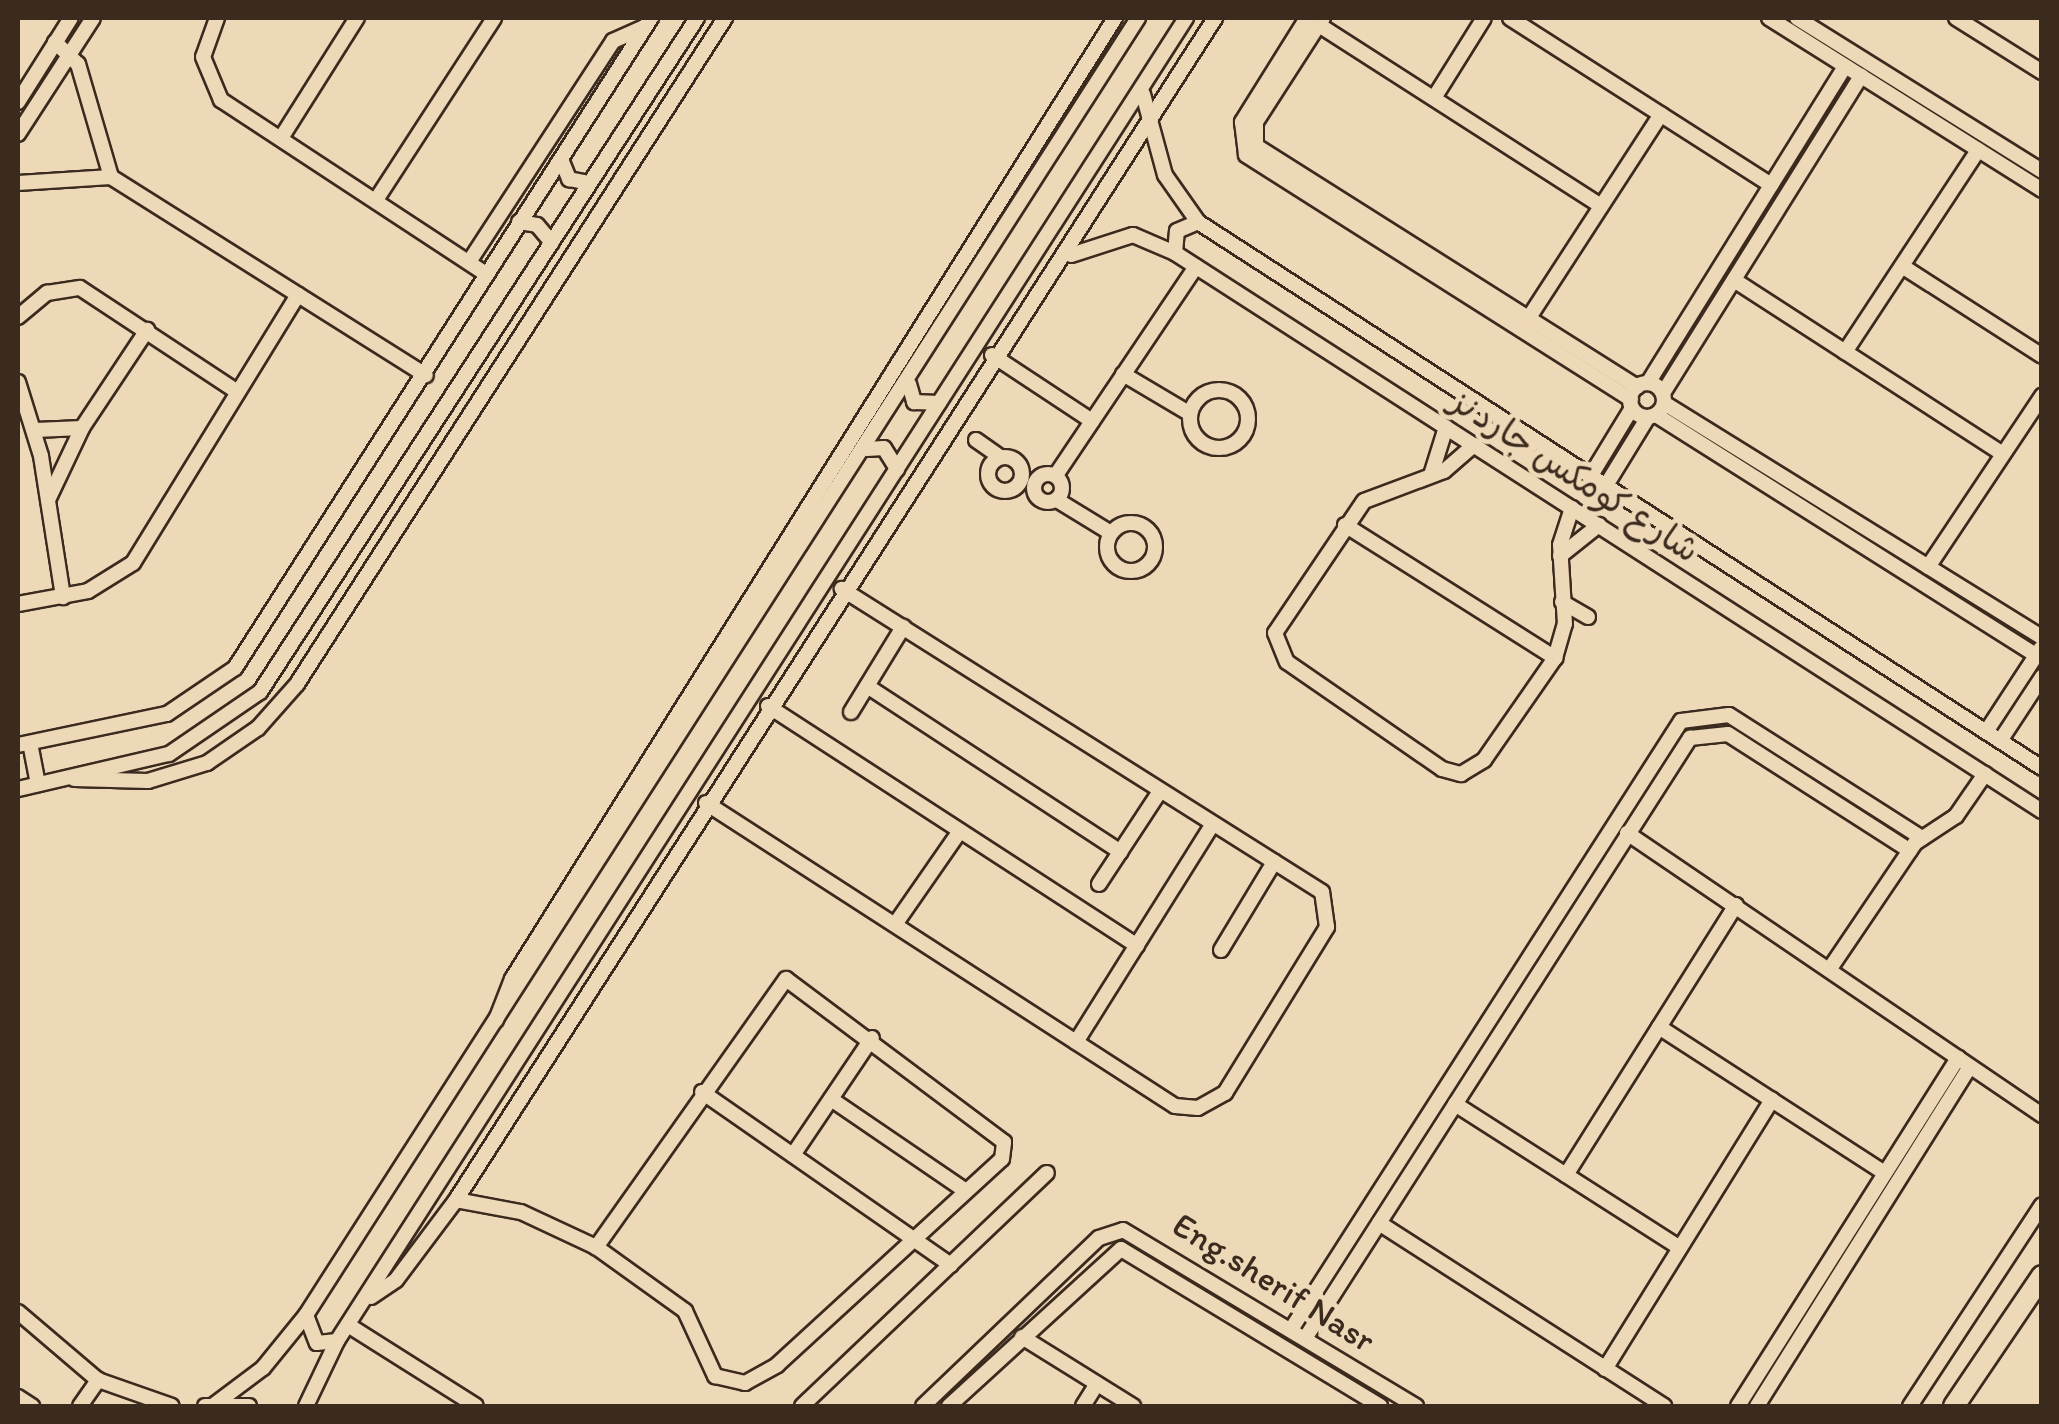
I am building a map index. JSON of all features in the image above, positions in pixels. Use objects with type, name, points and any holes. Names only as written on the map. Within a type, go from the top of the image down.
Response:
[{"type":"main road","points":[[1954,1406],[2042,1276]]},
{"type":"street","points":[[18,102],[71,18]]},
{"type":"street","points":[[18,134],[93,18]]},
{"type":"street","points":[[217,18],[203,57],[212,88],[280,138],[488,274]]},
{"type":"street","points":[[280,138],[357,18]]},
{"type":"street","points":[[376,200],[494,18]]},
{"type":"street","points":[[18,789],[169,754],[238,713],[421,452],[698,18]]},
{"type":"street","points":[[68,778],[148,781],[206,763],[258,728],[297,684],[725,18]]},
{"type":"street","points":[[495,1030],[512,979],[1114,18]]},
{"type":"street","points":[[210,1405],[264,1368],[306,1316],[495,1030],[1138,18]]},
{"type":"street","points":[[306,1406],[348,1325],[939,403],[1143,94],[1186,18]]},
{"type":"street","points":[[366,1300],[396,1280],[456,1200],[992,354],[1027,300],[1066,258],[1215,18]]},
{"type":"street","points":[[1434,98],[1484,18]]},
{"type":"street","points":[[1510,18],[1771,184]]},
{"type":"street","points":[[1769,18],[2042,190]]},
{"type":"street","points":[[1797,18],[2042,172]]},
{"type":"street","points":[[1956,18],[2040,68]]},
{"type":"street","points":[[1316,20],[1602,206]]},
{"type":"street","points":[[1316,20],[1256,122],[1256,146],[1528,319],[1637,394],[2042,637]]},
{"type":"street","points":[[1316,20],[1242,122],[1246,155],[1658,407],[2039,651],[1993,737]]},
{"type":"street","points":[[469,262],[613,42],[648,22]]},
{"type":"street","points":[[38,784],[24,744],[143,722],[216,687],[426,375],[648,22]]},
{"type":"street","points":[[55,42],[71,53],[111,176]]},
{"type":"street","points":[[1085,65],[1102,77]]},
{"type":"street","points":[[1590,478],[1637,394],[1845,66]]},
{"type":"street","points":[[1605,487],[1862,76]]},
{"type":"street","points":[[656,81],[676,94]]},
{"type":"street","name":"شارع كومكس جاردنز","points":[[1143,94],[1165,174],[1198,222],[2042,768]]},
{"type":"street","points":[[1528,319],[1661,114]]},
{"type":"street","points":[[1845,352],[1978,150]]},
{"type":"street","points":[[561,158],[569,179],[590,184]]},
{"type":"street","points":[[18,182],[111,176],[426,375]]},
{"type":"street","points":[[519,222],[542,228],[552,243]]},
{"type":"street","points":[[1174,253],[1177,232],[1198,222]]},
{"type":"street","name":"شارع كومكس جاردنز","points":[[1066,258],[1134,235],[1174,253],[2042,810]]},
{"type":"street","points":[[1902,266],[2042,356]]},
{"type":"street","points":[[1058,500],[1056,475],[1196,268]]},
{"type":"street","points":[[1734,280],[2003,454]]},
{"type":"street","points":[[18,317],[47,293],[80,288],[238,392]]},
{"type":"street","points":[[1012,292],[1027,300]]},
{"type":"street","points":[[18,604],[63,597],[112,582],[133,563],[298,295]]},
{"type":"street","points":[[48,500],[82,428],[147,330]]},
{"type":"street","points":[[992,354],[1092,421]]},
{"type":"street","points":[[1124,374],[1187,412],[1192,428],[1228,450],[1252,423],[1208,388],[1187,412]]},
{"type":"street","points":[[18,382],[35,430],[63,597]]},
{"type":"street","points":[[909,384],[914,402],[939,403]]},
{"type":"street","points":[[1928,567],[2042,396]]},
{"type":"street","points":[[1430,475],[1446,427]]},
{"type":"street","points":[[35,430],[82,428]]},
{"type":"street","points":[[976,440],[1000,457],[1020,460],[1017,478],[1003,494],[990,488],[1000,457]]},
{"type":"street","points":[[1474,445],[1430,475],[1372,496],[1345,525],[1277,624],[1276,644],[1287,662],[1442,769],[1460,774],[1484,760],[1555,658],[1562,602],[1560,556],[1572,508]]},
{"type":"street","points":[[867,449],[884,448],[897,469]]},
{"type":"street","points":[[421,452],[439,464]]},
{"type":"street","points":[[1034,488],[1044,474],[1056,475]]},
{"type":"street","points":[[1017,478],[1034,488],[1040,500],[1058,500],[1106,530]]},
{"type":"street","points":[[1345,525],[1555,658]]},
{"type":"street","points":[[1560,556],[1599,525]]},
{"type":"street","points":[[706,803],[1175,1106],[1220,1098],[1330,915],[1322,892],[842,589]]},
{"type":"street","points":[[1562,602],[1588,618]]},
{"type":"street","points":[[851,712],[903,627]]},
{"type":"street","points":[[1993,737],[2042,677]]},
{"type":"street","points":[[867,686],[1120,852]]},
{"type":"street","points":[[768,706],[1136,946]]},
{"type":"street","points":[[1292,1328],[1681,720],[1729,715],[1922,838]]},
{"type":"street","points":[[1306,1337],[1682,745],[1718,731],[1910,850]]},
{"type":"street","points":[[1831,968],[1910,850],[1956,816],[1986,774]]},
{"type":"street","points":[[1100,884],[1160,790]]},
{"type":"street","points":[[1076,1042],[1213,824]]},
{"type":"street","points":[[896,923],[960,831]]},
{"type":"street","points":[[1626,833],[1831,968],[2042,1115]]},
{"type":"street","points":[[1221,950],[1274,862]]},
{"type":"street","points":[[1566,1175],[1736,905]]},
{"type":"street","points":[[456,1200],[521,1212],[596,1247],[685,1311],[710,1371],[737,1384],[777,1365],[1002,1159],[1002,1137],[872,1038],[786,979],[702,1092],[596,1247]]},
{"type":"street","points":[[1659,1026],[1884,1172]]},
{"type":"street","points":[[793,1155],[872,1038]]},
{"type":"street","points":[[1757,1406],[1900,1163],[1964,1063]]},
{"type":"street","points":[[702,1092],[950,1265]]},
{"type":"street","points":[[831,1099],[966,1191]]},
{"type":"street","points":[[1605,1368],[1772,1100]]},
{"type":"street","points":[[1455,1104],[1680,1248]]},
{"type":"street","points":[[1738,1406],[1884,1172],[1900,1163]]},
{"type":"street","points":[[802,1406],[1046,1174]]},
{"type":"street","points":[[1910,1406],[2042,1204]]},
{"type":"street","points":[[1378,1223],[1664,1406]]},
{"type":"street","name":"Eng.sherif Nasr","points":[[927,1405],[1117,1230],[1142,1234],[1416,1406]]},
{"type":"street","points":[[949,1406],[1112,1252],[1126,1250],[1380,1406]]},
{"type":"street","points":[[18,1312],[98,1380],[172,1406]]},
{"type":"street","points":[[306,1316],[308,1336],[338,1341]]},
{"type":"street","points":[[348,1325],[476,1406]]},
{"type":"street","points":[[1022,1337],[1133,1406]]},
{"type":"street","points":[[80,1406],[98,1380]]},
{"type":"street","points":[[1083,1406],[1097,1384]]},
{"type":"street","points":[[18,1398],[32,1406]]},
{"type":"street","points":[[210,1405],[250,1406]]}]
